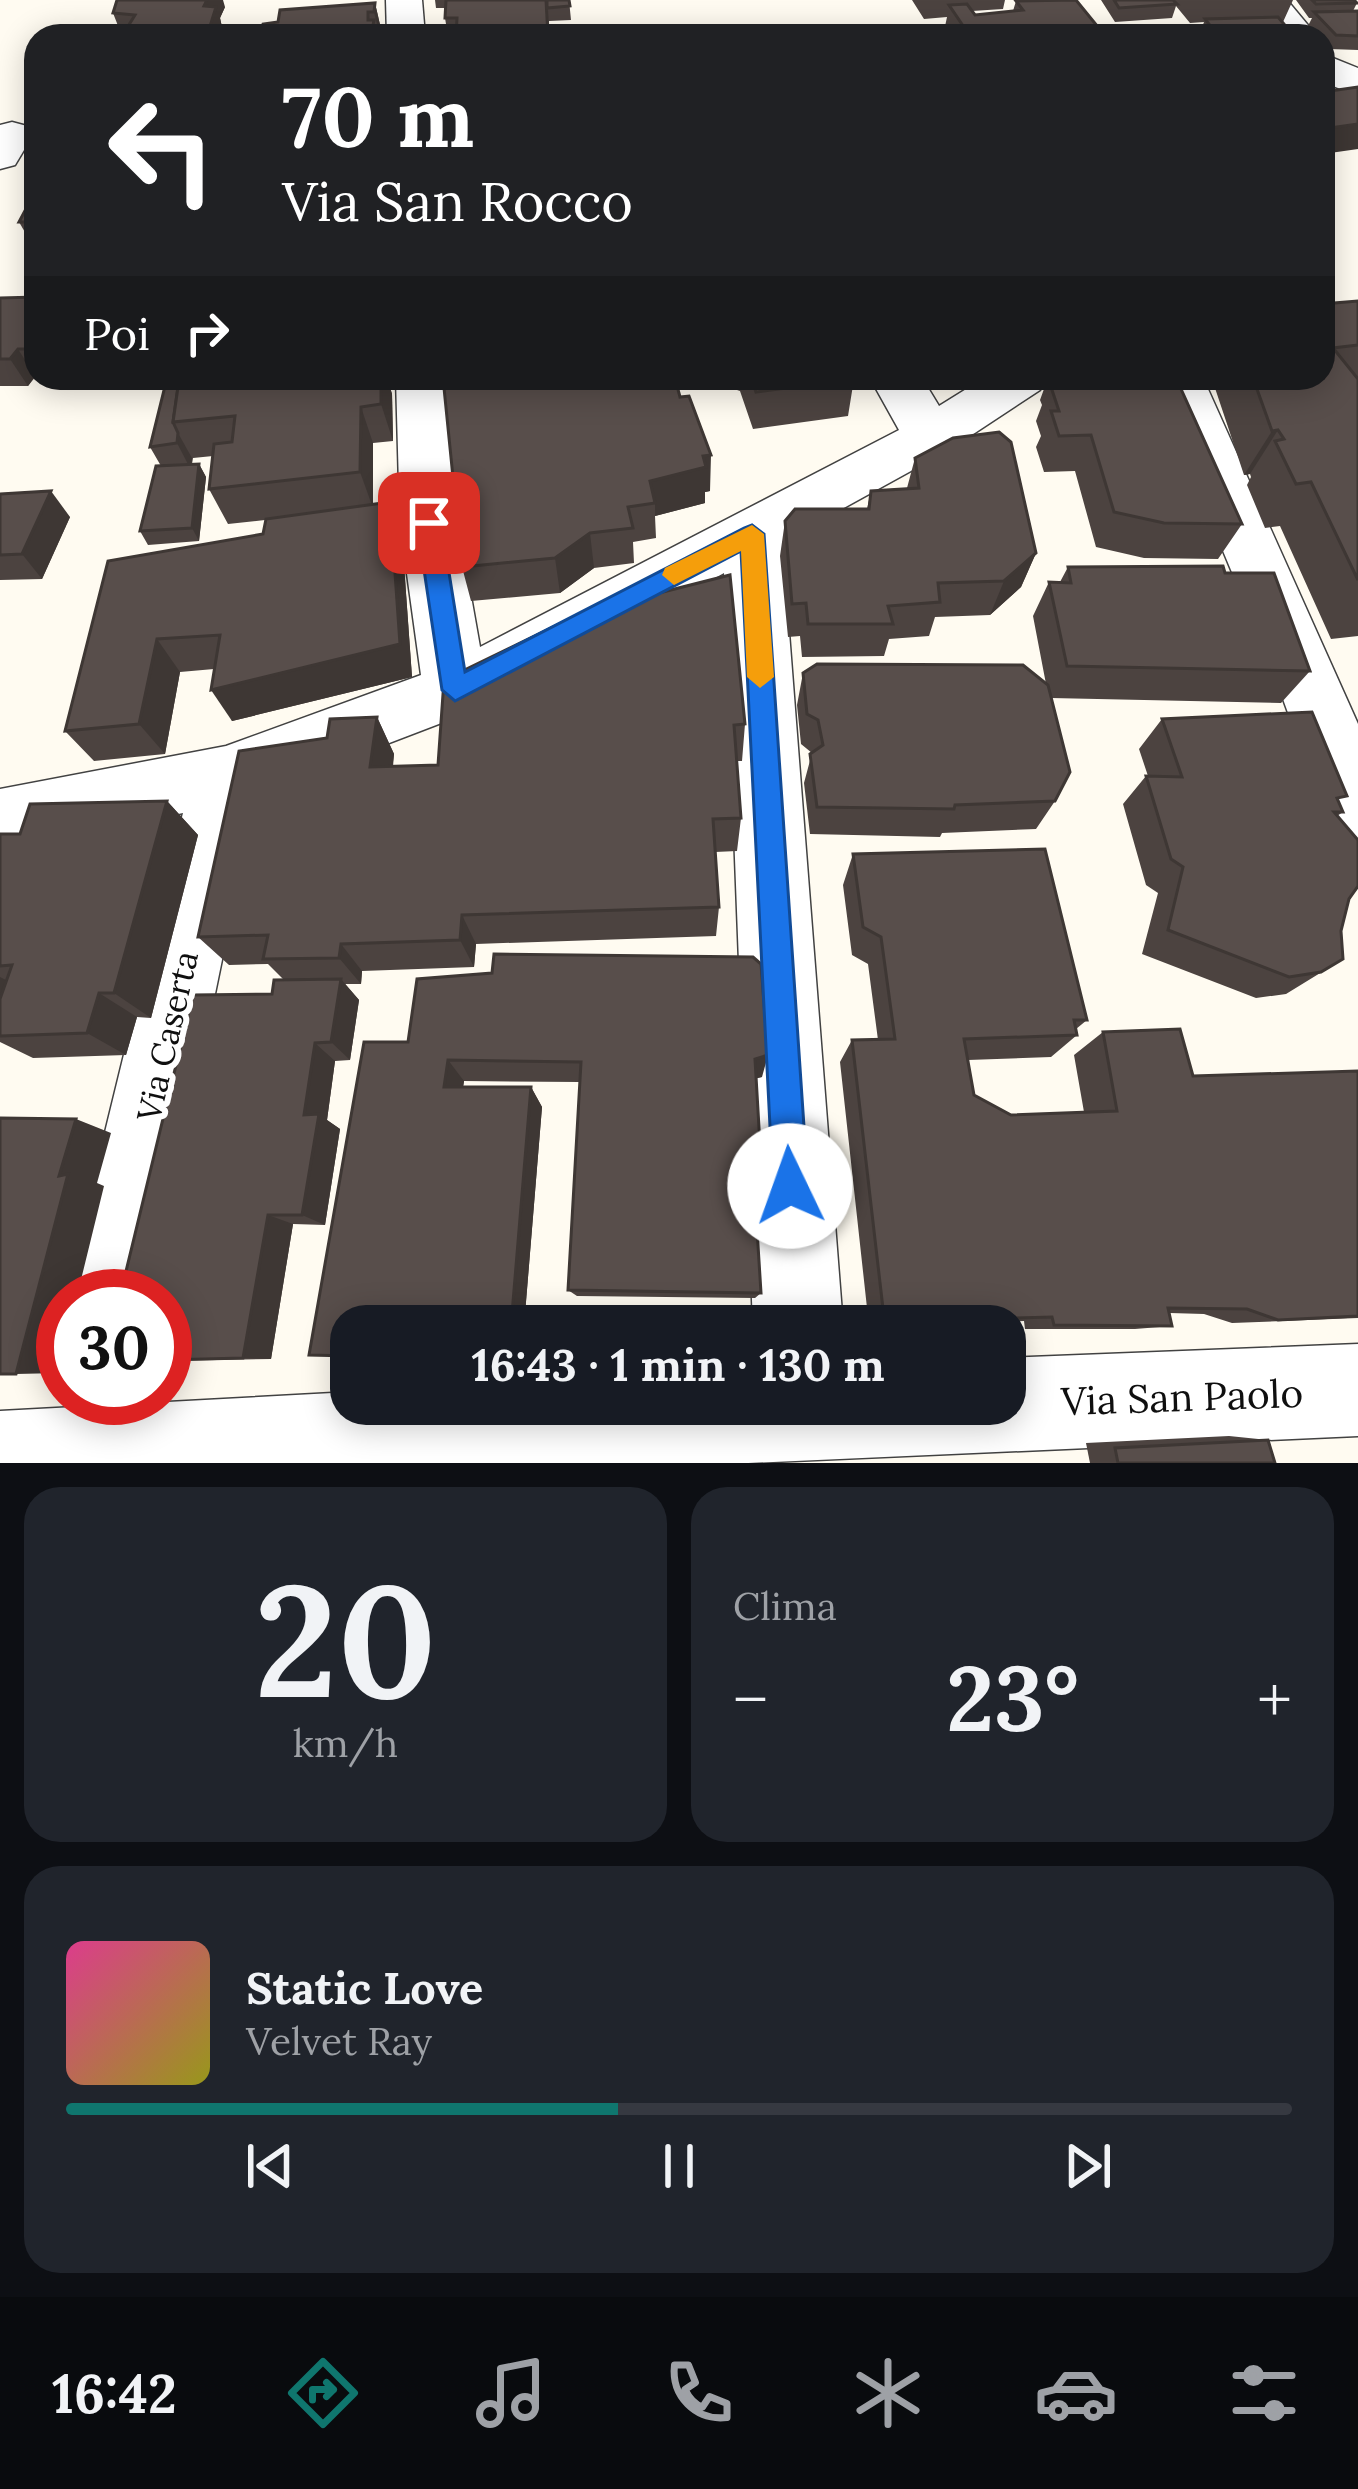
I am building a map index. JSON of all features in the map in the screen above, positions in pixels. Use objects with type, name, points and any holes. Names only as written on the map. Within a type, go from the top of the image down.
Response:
[{"type":"street","points":[[1268,0],[1288,24]]},
{"type":"street","points":[[423,390],[429,523],[455,690]]},
{"type":"street","points":[[903,390],[930,437]]},
{"type":"street","points":[[0,820],[226,776],[455,690],[930,437],[1003,390]]},
{"type":"street","points":[[1184,390],[1331,665],[1358,809]]},
{"type":"street","points":[[752,534],[798,1305]]},
{"type":"street","name":"Via Caserta","points":[[115,1269],[226,776]]},
{"type":"street","name":"Via San Paolo","points":[[1026,1385],[1358,1390]]},
{"type":"street","name":"Via San Paolo","points":[[57,1444],[330,1421]]},
{"type":"building","points":[[117,0],[207,0],[204,6],[216,7],[211,24],[129,24],[135,15],[113,13]]},
{"type":"building","points":[[446,0],[546,0],[547,24],[457,24],[457,18],[445,18]]},
{"type":"building","points":[[547,0],[569,0],[570,6],[547,8]]},
{"type":"building","points":[[1076,0],[1096,24],[962,24],[949,5],[967,4],[975,15],[1023,10],[1016,1]]},
{"type":"building","points":[[1114,0],[1173,0],[1177,4],[1119,8]]},
{"type":"building","points":[[1312,0],[1354,0],[1357,3],[1316,4]]},
{"type":"building","points":[[375,3],[374,12],[368,12],[373,24],[263,24],[278,22],[280,10]]},
{"type":"building","points":[[1358,11],[1358,36],[1336,35],[1335,24],[1325,24],[1314,12]]},
{"type":"building","points":[[1278,17],[1284,24],[1209,24],[1205,19]]},
{"type":"building","points":[[1358,87],[1358,124],[1335,127],[1335,90]]},
{"type":"building","points":[[24,297],[24,349],[10,359],[0,359],[0,298]]},
{"type":"building","points":[[1358,301],[1358,345],[1335,348],[1335,303]]},
{"type":"building","points":[[1335,350],[1358,379],[1358,580],[1311,482],[1296,484],[1275,441],[1284,439],[1278,430],[1272,431],[1257,390],[1335,390]]},
{"type":"building","points":[[164,390],[178,390],[173,422],[177,443],[150,447]]},
{"type":"building","points":[[178,390],[381,390],[381,404],[361,407],[360,472],[209,489],[214,444],[232,442],[235,416],[173,422]]},
{"type":"building","points":[[444,390],[678,390],[680,397],[689,396],[711,455],[703,456],[706,467],[650,481],[655,503],[628,507],[633,528],[590,533],[555,558],[462,567]]},
{"type":"building","points":[[1052,390],[1181,390],[1242,524],[1164,523],[1114,512],[1091,435],[1059,436],[1051,411],[1059,411]]},
{"type":"building","points":[[999,432],[1011,442],[1036,553],[1004,581],[938,583],[940,602],[888,606],[893,624],[808,624],[806,603],[792,604],[785,521],[795,509],[869,509],[871,491],[919,488],[915,458],[953,438]]},
{"type":"building","points":[[199,464],[192,528],[140,531],[156,466]]},
{"type":"building","points":[[51,491],[22,554],[0,555],[0,494]]},
{"type":"building","points":[[390,502],[400,644],[211,690],[220,635],[157,639],[139,724],[65,731],[108,561],[263,534],[266,519]]},
{"type":"building","points":[[1223,566],[1225,573],[1274,573],[1310,671],[1067,666],[1049,582],[1071,583],[1068,567]]},
{"type":"building","points":[[730,575],[745,724],[734,725],[741,818],[713,819],[719,907],[462,915],[460,940],[341,944],[339,958],[263,959],[268,935],[198,937],[239,751],[327,738],[330,719],[377,717],[370,767],[438,765],[444,680],[584,612]]},
{"type":"building","points":[[817,664],[1023,665],[1048,685],[1070,772],[1055,801],[955,805],[954,809],[817,807],[810,754],[823,745],[818,720],[807,714],[803,673]]},
{"type":"building","points":[[1312,712],[1347,796],[1337,798],[1343,812],[1334,812],[1358,840],[1358,886],[1349,899],[1341,931],[1343,959],[1321,972],[1289,977],[1168,930],[1183,867],[1171,859],[1146,776],[1182,777],[1162,719]]},
{"type":"building","points":[[167,801],[114,993],[99,993],[87,1033],[0,1036],[0,999],[12,965],[0,966],[0,834],[20,834],[30,804]]},
{"type":"building","points":[[1045,849],[1087,1020],[1074,1020],[1077,1035],[964,1039],[974,1095],[1011,1115],[1117,1111],[1103,1032],[1180,1029],[1193,1076],[1358,1071],[1358,1316],[1278,1320],[1247,1309],[1168,1308],[1172,1326],[1054,1325],[1052,1317],[1026,1318],[1026,1305],[883,1305],[852,1040],[895,1039],[881,937],[863,927],[853,854]]},
{"type":"building","points":[[494,954],[753,957],[761,964],[768,1055],[755,1059],[762,1179],[754,1181],[761,1293],[568,1290],[581,1062],[448,1060],[444,1087],[531,1087],[513,1305],[330,1305],[330,1356],[309,1355],[364,1042],[408,1042],[417,979],[492,973]]},
{"type":"building","points":[[341,979],[331,1042],[315,1043],[304,1115],[319,1114],[302,1215],[268,1215],[243,1358],[192,1359],[192,1269],[127,1269],[193,995],[272,994],[274,980]]},
{"type":"building","points":[[0,1118],[76,1119],[59,1176],[68,1174],[43,1269],[36,1269],[36,1297],[16,1374],[0,1374]]},
{"type":"building","points":[[1268,1440],[1275,1463],[1118,1463],[1115,1448]]},
{"type":"slow traffic","points":[[674,575],[752,534],[760,677]]},
{"type":"route","points":[[429,523],[455,690],[752,534],[790,1186]]}]
